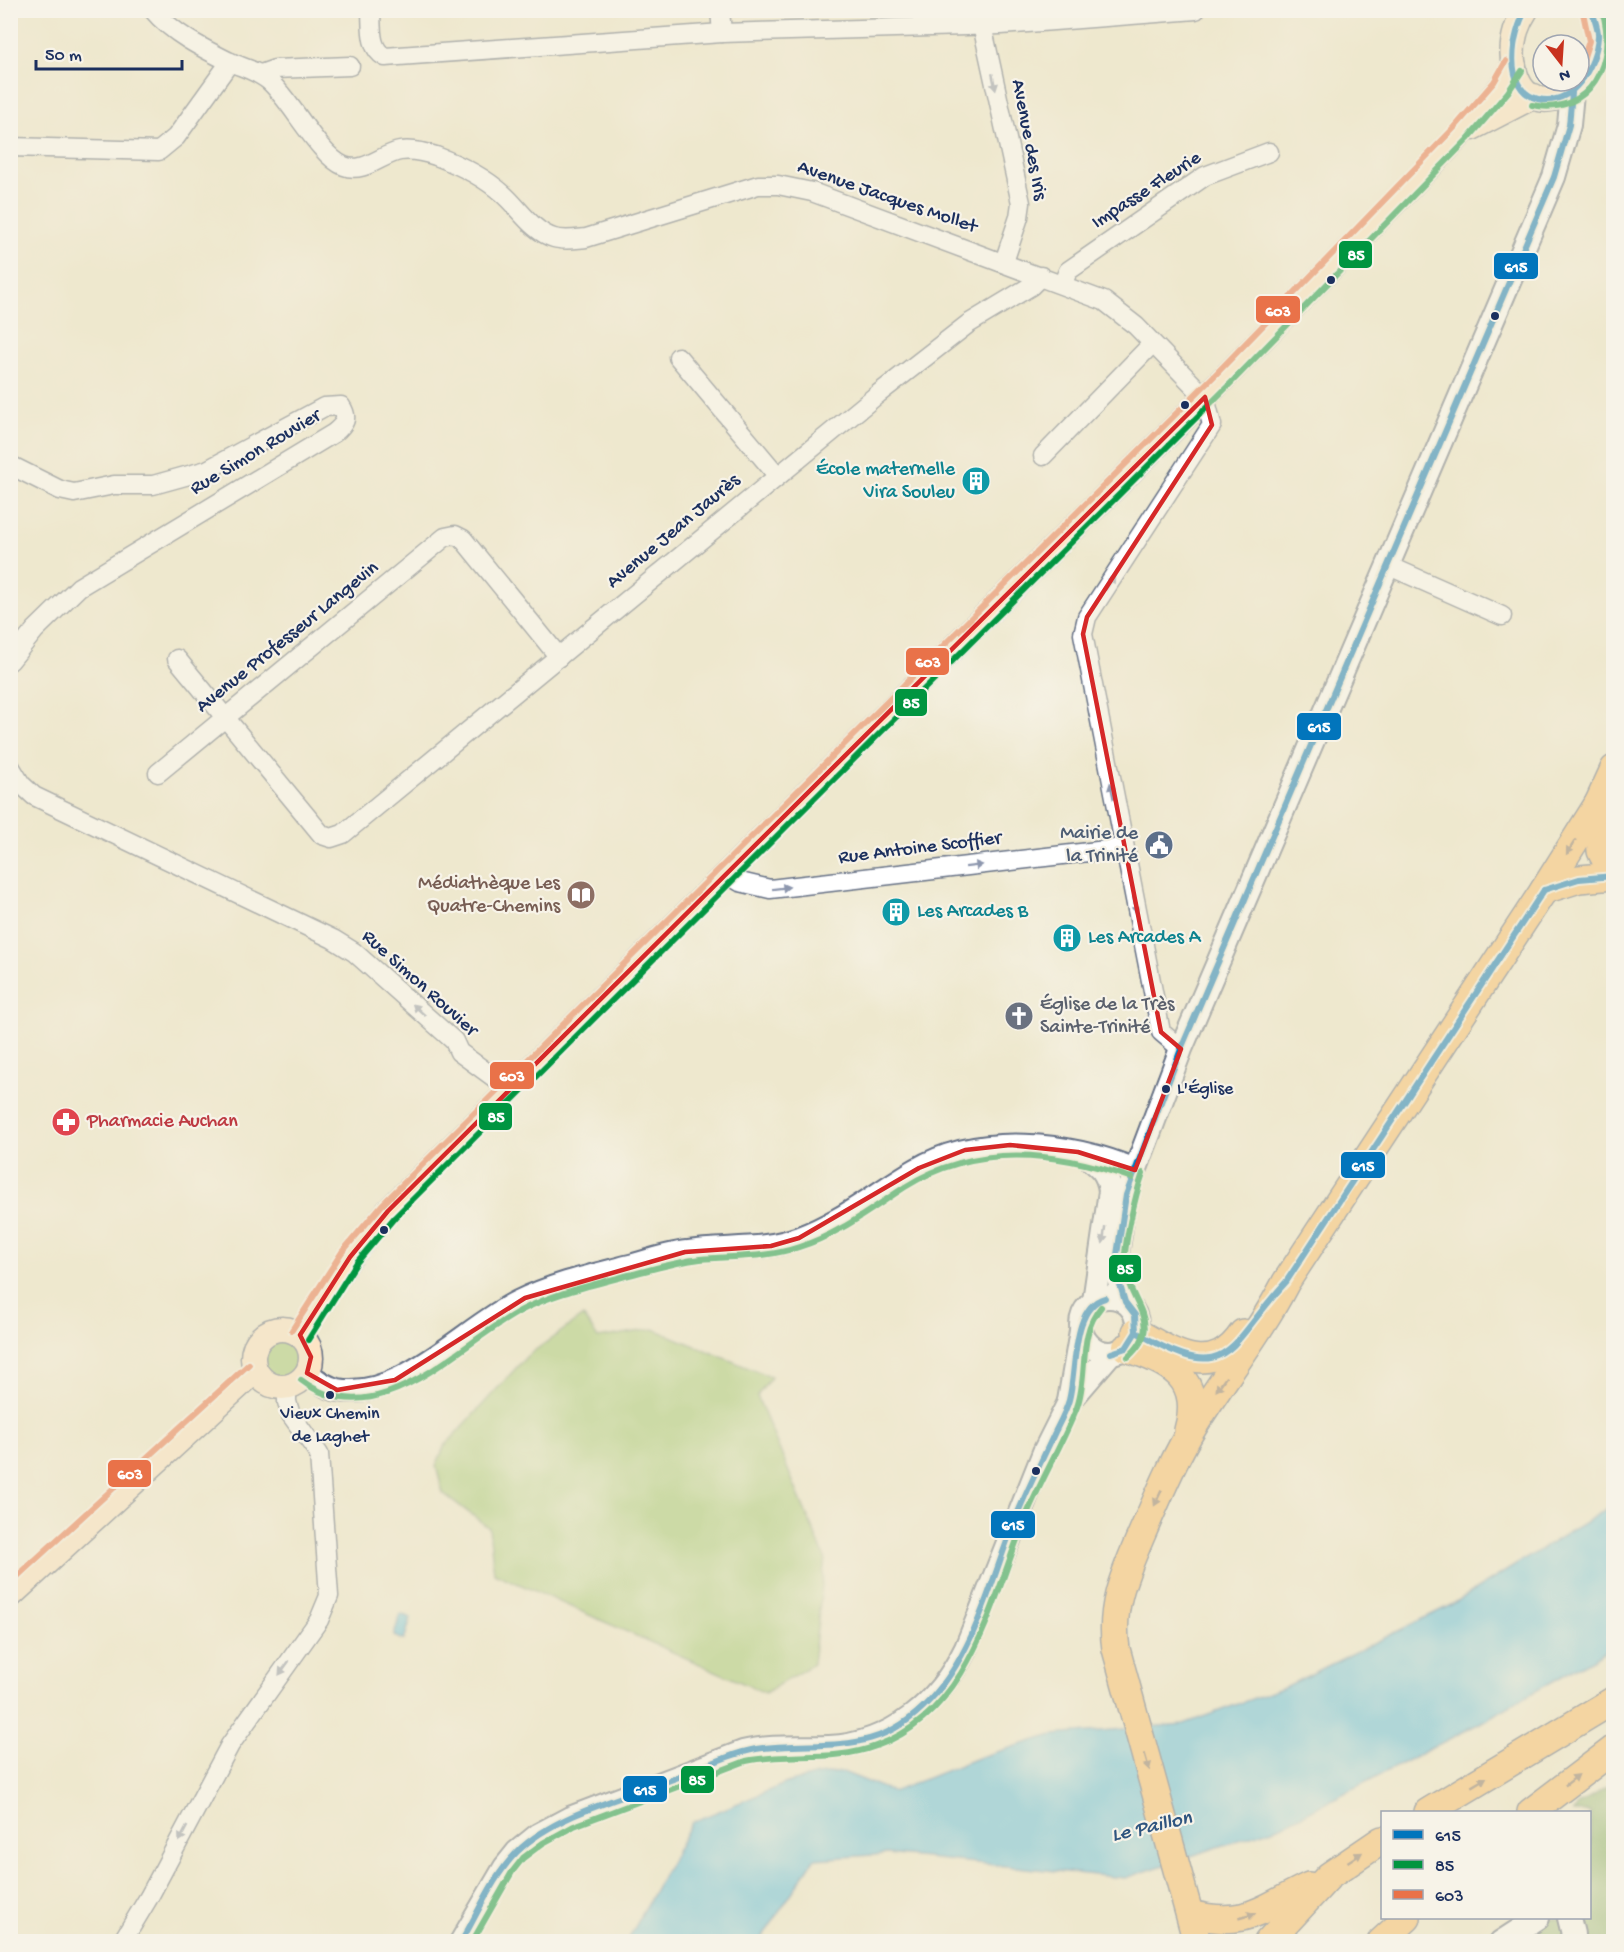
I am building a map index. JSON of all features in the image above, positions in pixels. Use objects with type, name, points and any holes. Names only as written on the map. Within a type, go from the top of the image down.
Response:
[{"type":"main road","points":[[1526,10],[1515,34],[1512,57],[1520,84],[1534,96],[1548,99],[1572,93]]},
{"type":"main road","points":[[1591,70],[1605,48],[1600,17]]},
{"type":"main road","points":[[300,1335],[366,1235],[414,1184],[1205,397],[1462,133],[1501,87],[1514,66]]},
{"type":"main road","points":[[1462,133],[1534,96]]},
{"type":"main road","points":[[1197,1941],[1114,1638],[1115,1604],[1125,1571],[1183,1445],[1214,1395],[1265,1322],[1287,1282],[1599,804],[1614,769]]},
{"type":"main road","points":[[1544,890],[1579,879],[1614,876],[1601,851],[1599,804]]},
{"type":"main road","points":[[1132,1344],[1186,1367],[1228,1352],[1258,1313],[1287,1282]]},
{"type":"main road","points":[[282,1328],[300,1335],[306,1341],[311,1357],[297,1380],[269,1384],[255,1371],[253,1351],[263,1335],[282,1328]]},
{"type":"main road","points":[[1183,1445],[1193,1400],[1186,1367]]},
{"type":"main road","points":[[10,1596],[255,1371]]},
{"type":"main road","points":[[1430,1811],[1614,1700]]},
{"type":"main road","points":[[1532,1811],[1614,1749]]},
{"type":"main road","points":[[1190,1914],[1228,1920],[1254,1915],[1329,1876],[1381,1841]]},
{"type":"main road","points":[[1269,1941],[1329,1876]]},
{"type":"main road","points":[[1381,1941],[1405,1919]]},
{"type":"street","name":"Avenue Jacques Mollet","points":[[153,10],[167,25],[186,38],[230,62],[261,74],[271,83],[330,156],[344,166],[366,166],[398,151],[415,150],[434,155],[483,178],[504,194],[541,232],[554,238],[586,238],[745,188],[778,185],[812,192],[1104,301],[1120,312],[1205,397]]},
{"type":"street","points":[[371,10],[374,45],[378,53],[385,57],[944,18],[982,25],[1196,10]]},
{"type":"street","points":[[720,10],[722,33]]},
{"type":"street","name":"Avenue des Iris","points":[[982,25],[1021,203],[1019,217],[1004,262]]},
{"type":"street","points":[[10,147],[159,151],[176,137],[230,62]]},
{"type":"street","points":[[261,74],[275,69],[350,66]]},
{"type":"street","points":[[1069,1402],[1132,1344],[1135,1315],[1125,1302],[1115,1268],[1126,1195],[1181,1048],[1554,177],[1569,125],[1572,93]]},
{"type":"street","name":"Impasse Fleurie","points":[[1063,284],[1068,270],[1205,177],[1269,152]]},
{"type":"street","name":"Avenue Jean Jaurès","points":[[225,719],[322,835],[331,838],[343,834],[777,476],[968,324],[1030,286],[1041,276]]},
{"type":"street","points":[[1043,456],[1152,344]]},
{"type":"street","points":[[678,357],[777,476]]},
{"type":"street","points":[[1181,1048],[1161,1032],[1123,848],[1083,634],[1087,617],[1212,425],[1205,397]]},
{"type":"street","name":"Rue Simon Rouvier","points":[[10,465],[60,490],[74,492],[114,485],[153,485],[207,470],[324,407],[341,406],[346,417],[344,424],[334,432],[79,588],[35,630],[10,661]]},
{"type":"street","name":"Avenue Professeur Langevin","points":[[158,773],[445,537],[455,535],[463,539],[559,657]]},
{"type":"street","points":[[1387,565],[1502,616]]},
{"type":"street","points":[[177,659],[225,719]]},
{"type":"street","name":"Rue Simon Rouvier","points":[[10,766],[21,784],[34,796],[333,939],[348,958],[454,1041],[459,1052],[511,1090]]},
{"type":"street","name":"Rue Antoine Scoffier","points":[[725,873],[740,882],[770,890],[1123,848]]},
{"type":"street","points":[[122,1941],[149,1897],[230,1745],[319,1620],[329,1596],[322,1473],[314,1444],[291,1415],[287,1402],[297,1380],[337,1390],[369,1388],[395,1380],[422,1367],[502,1309],[525,1298],[589,1276],[686,1252],[771,1246],[799,1238],[919,1168],[965,1150],[1010,1145],[1078,1152],[1106,1158],[1136,1170]]},
{"type":"street","points":[[461,1941],[517,1852],[551,1826],[743,1752],[774,1746],[852,1745],[875,1739],[897,1728],[929,1702],[957,1667],[1019,1509],[1069,1402],[1083,1314],[1094,1301],[1110,1191],[1108,1177],[1099,1165],[1078,1152]]},
{"type":"street","points":[[1094,1301],[1110,1297],[1125,1302]]},
{"type":"street","points":[[1081,1331],[1089,1345],[1103,1353],[1132,1344]]},
{"type":"street","points":[[1501,1941],[1535,1919]]},
{"type":"street","points":[[1570,1919],[1574,1934],[1570,1941]]},
{"type":"highlighted area","points":[[1205,397],[1212,425],[1087,617],[1083,634],[1161,1032],[1181,1049],[1135,1170],[1078,1152],[1010,1145],[965,1150],[919,1168],[799,1238],[771,1246],[685,1252],[525,1298],[395,1380],[337,1390],[307,1373],[311,1357],[300,1335],[350,1257],[388,1211]]},
{"type":"green space","points":[[583,1316],[598,1338],[654,1329],[771,1377],[757,1396],[825,1558],[813,1664],[765,1693],[494,1573],[489,1528],[443,1493],[436,1466],[444,1447],[527,1356]]},
{"type":"green space","points":[[281,1338],[295,1344],[301,1358],[295,1372],[281,1378],[267,1372],[261,1358],[267,1344]]},
{"type":"green space","points":[[1613,1783],[1613,1941],[1513,1942],[1524,1919],[1591,1919],[1591,1811],[1574,1811],[1578,1804]]},
{"type":"water","name":"Le Paillon","points":[[1613,1505],[1613,1647],[1478,1724],[1281,1826],[1125,1878],[887,1854],[814,1859],[760,1941],[627,1942],[692,1822],[787,1783],[817,1775],[843,1772],[893,1792],[980,1757],[1053,1735],[1184,1724],[1287,1686],[1451,1605]]},
{"type":"water","points":[[400,1614],[411,1618],[404,1640],[394,1636]]},
{"type":"transit line","name":"615","points":[[1526,10],[1514,46],[1515,73],[1519,85],[1527,94],[1538,99],[1551,100],[1572,91],[1593,60],[1598,34],[1592,10]]},
{"type":"transit line","name":"85","points":[[1532,105],[1553,106],[1570,102],[1584,93],[1595,81],[1606,48],[1606,29],[1602,10]]},
{"type":"transit line","name":"603","points":[[1583,13],[1587,33]]},
{"type":"transit line","name":"603","points":[[292,1330],[342,1252],[382,1205],[1216,374],[1455,127],[1494,82],[1506,61]]},
{"type":"transit line","name":"85","points":[[308,1340],[357,1262],[395,1217],[1228,386],[1468,139],[1508,92],[1522,71]]},
{"type":"transit line","name":"615","points":[[1111,1353],[1126,1348],[1136,1332],[1135,1315],[1125,1302],[1115,1268],[1126,1195],[1181,1049],[1554,177],[1569,125],[1572,93]]},
{"type":"transit line","name":"615","points":[[1544,890],[1579,879],[1614,876]]},
{"type":"transit line","name":"615","points":[[1136,1332],[1168,1349],[1191,1357],[1210,1358],[1224,1353],[1237,1342],[1286,1282],[1544,890]]},
{"type":"transit line","name":"85","points":[[301,1380],[330,1395],[359,1399],[388,1393],[444,1363],[522,1310],[548,1299],[588,1286],[682,1262],[787,1251],[841,1229],[905,1187],[932,1173],[960,1163],[988,1157],[1045,1157],[1074,1162],[1132,1178]]},
{"type":"transit line","name":"85","points":[[1128,1357],[1139,1345],[1145,1324],[1125,1269],[1130,1221],[1143,1173]]},
{"type":"transit line","name":"615","points":[[461,1942],[493,1883],[508,1862],[517,1852],[551,1827],[592,1808],[746,1751],[781,1746],[848,1743],[869,1739],[889,1732],[909,1719],[930,1700],[946,1680],[972,1634],[1019,1510],[1068,1404],[1081,1326],[1086,1314],[1094,1304],[1105,1298]]},
{"type":"transit line","name":"85","points":[[472,1942],[512,1872],[523,1858],[543,1843],[574,1826],[746,1761],[762,1758],[844,1754],[876,1746],[909,1729],[936,1707],[957,1679],[975,1648],[1027,1514],[1077,1407],[1086,1342],[1094,1318],[1101,1307]]},
{"type":"transit line","name":"603","points":[[10,1583],[249,1364]]},
{"type":"place","name":"École maternelle Vira Souleu","points":[[976,481]]},
{"type":"place","name":"Mairie de la Trinité","points":[[1159,845]]},
{"type":"place","name":"Médiathèque Les Quatre-Chemins","points":[[581,895]]},
{"type":"place","name":"Les Arcades B","points":[[896,912]]},
{"type":"place","name":"Les Arcades A","points":[[1067,938]]},
{"type":"place","name":"Église de la Très Sainte-Trinité","points":[[1019,1016]]},
{"type":"place","name":"L'Église","points":[[1166,1089]]},
{"type":"place","name":"Pharmacie Auchan","points":[[66,1122]]},
{"type":"place","name":"Vieux Chemin de Laghet","points":[[330,1395]]}]
